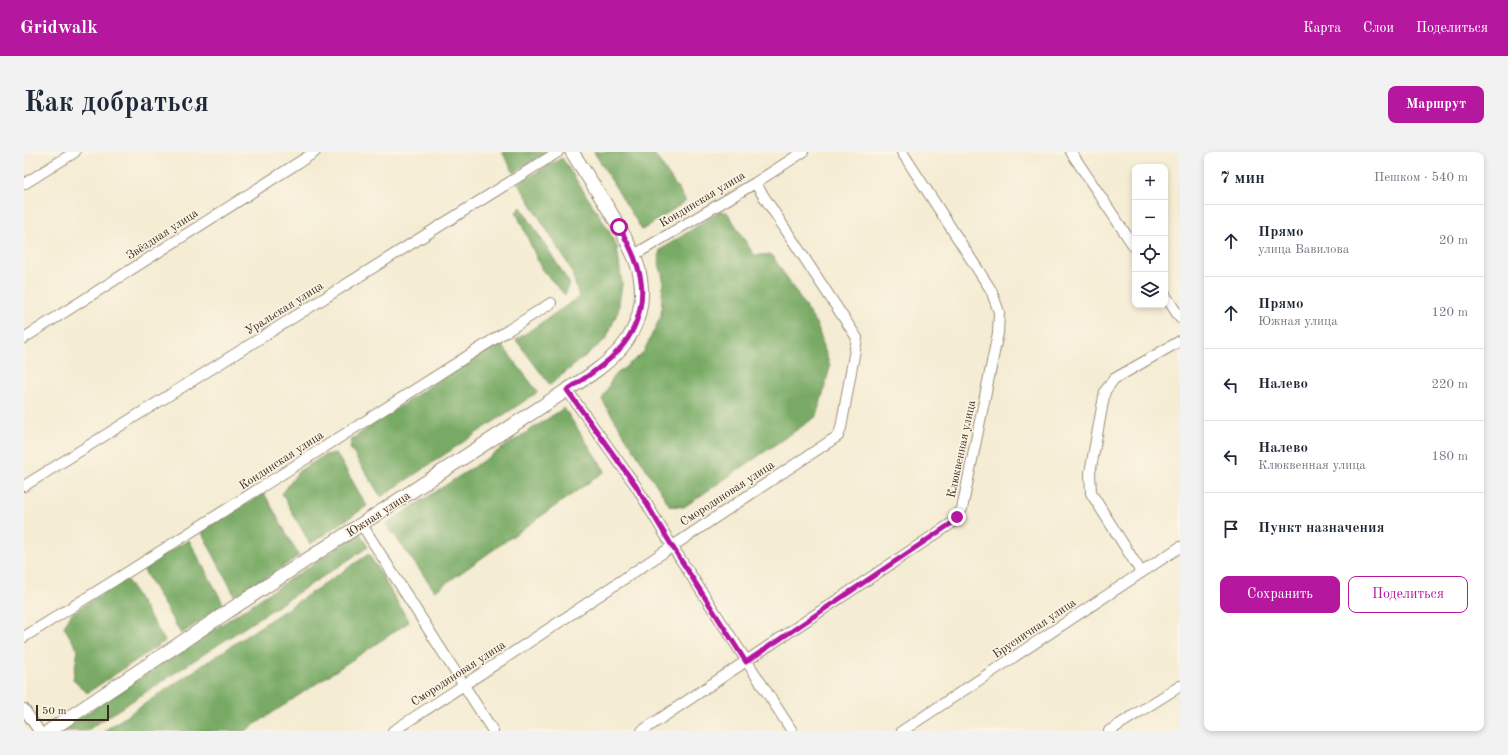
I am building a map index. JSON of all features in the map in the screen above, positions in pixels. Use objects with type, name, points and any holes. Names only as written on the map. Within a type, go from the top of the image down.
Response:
[{"type":"street","points":[[24,184],[74,152]]},
{"type":"street","name":"Звёздная улица","points":[[24,338],[315,152]]},
{"type":"street","name":"Уральская улица","points":[[24,486],[558,152]]},
{"type":"street","name":"Южная улица","points":[[49,731],[233,608],[567,390],[595,371],[622,348],[636,324],[641,296],[640,277],[634,254],[572,152]]},
{"type":"street","name":"Кондинская улица","points":[[634,254],[755,183],[803,152]]},
{"type":"street","name":"Клюквенная улица","points":[[642,731],[952,523],[957,517],[964,502],[998,333],[999,312],[991,290],[902,152]]},
{"type":"street","points":[[1071,152],[1132,244]]},
{"type":"street","name":"Смородиновая улица","points":[[393,731],[464,686],[838,436],[841,428],[857,338],[755,183]]},
{"type":"street","points":[[1168,300],[1180,318]]},
{"type":"street","name":"Кондинская улица","points":[[24,637],[551,303]]},
{"type":"street","points":[[1141,572],[1091,493],[1090,473],[1105,392],[1114,379],[1180,341]]},
{"type":"street","points":[[567,390],[636,486],[672,546],[792,731]]},
{"type":"street","points":[[362,525],[493,731]]},
{"type":"street","name":"Брусничная улица","points":[[902,731],[1180,547]]},
{"type":"street","points":[[1109,731],[1180,686]]},
{"type":"street","points":[[24,709],[39,731]]},
{"type":"green space","points":[[502,152],[547,152],[514,173]]},
{"type":"green space","points":[[594,152],[653,152],[686,201],[642,230]]},
{"type":"green space","points":[[562,158],[608,229],[617,247],[622,284],[618,311],[606,339],[550,385],[516,340],[579,297],[571,269],[518,183]]},
{"type":"green space","points":[[521,207],[570,284],[565,295],[542,270],[516,212]]},
{"type":"green space","points":[[719,212],[727,212],[754,255],[772,255],[817,325],[830,367],[817,416],[684,507],[670,506],[602,400],[613,377],[643,353],[661,316],[663,278],[658,260],[660,250]]},
{"type":"green space","points":[[501,344],[538,392],[381,497],[350,448],[352,439],[456,368]]},
{"type":"green space","points":[[564,408],[605,471],[435,591],[386,524]]},
{"type":"green space","points":[[336,453],[367,506],[310,544],[282,494],[299,471],[325,455]]},
{"type":"green space","points":[[264,493],[299,556],[236,598],[201,531]]},
{"type":"green space","points":[[360,533],[368,547],[86,731],[60,731]]},
{"type":"green space","points":[[189,540],[224,605],[181,634],[142,567]]},
{"type":"green space","points":[[369,554],[409,622],[245,731],[104,731]]},
{"type":"green space","points":[[126,578],[165,641],[87,693],[73,680],[78,650],[64,627],[71,614]]},
{"type":"route","points":[[619,227],[634,254],[640,277],[642,290],[641,302],[636,324],[622,348],[595,371],[567,390],[636,486],[672,546],[746,662],[952,523],[957,517]]}]
